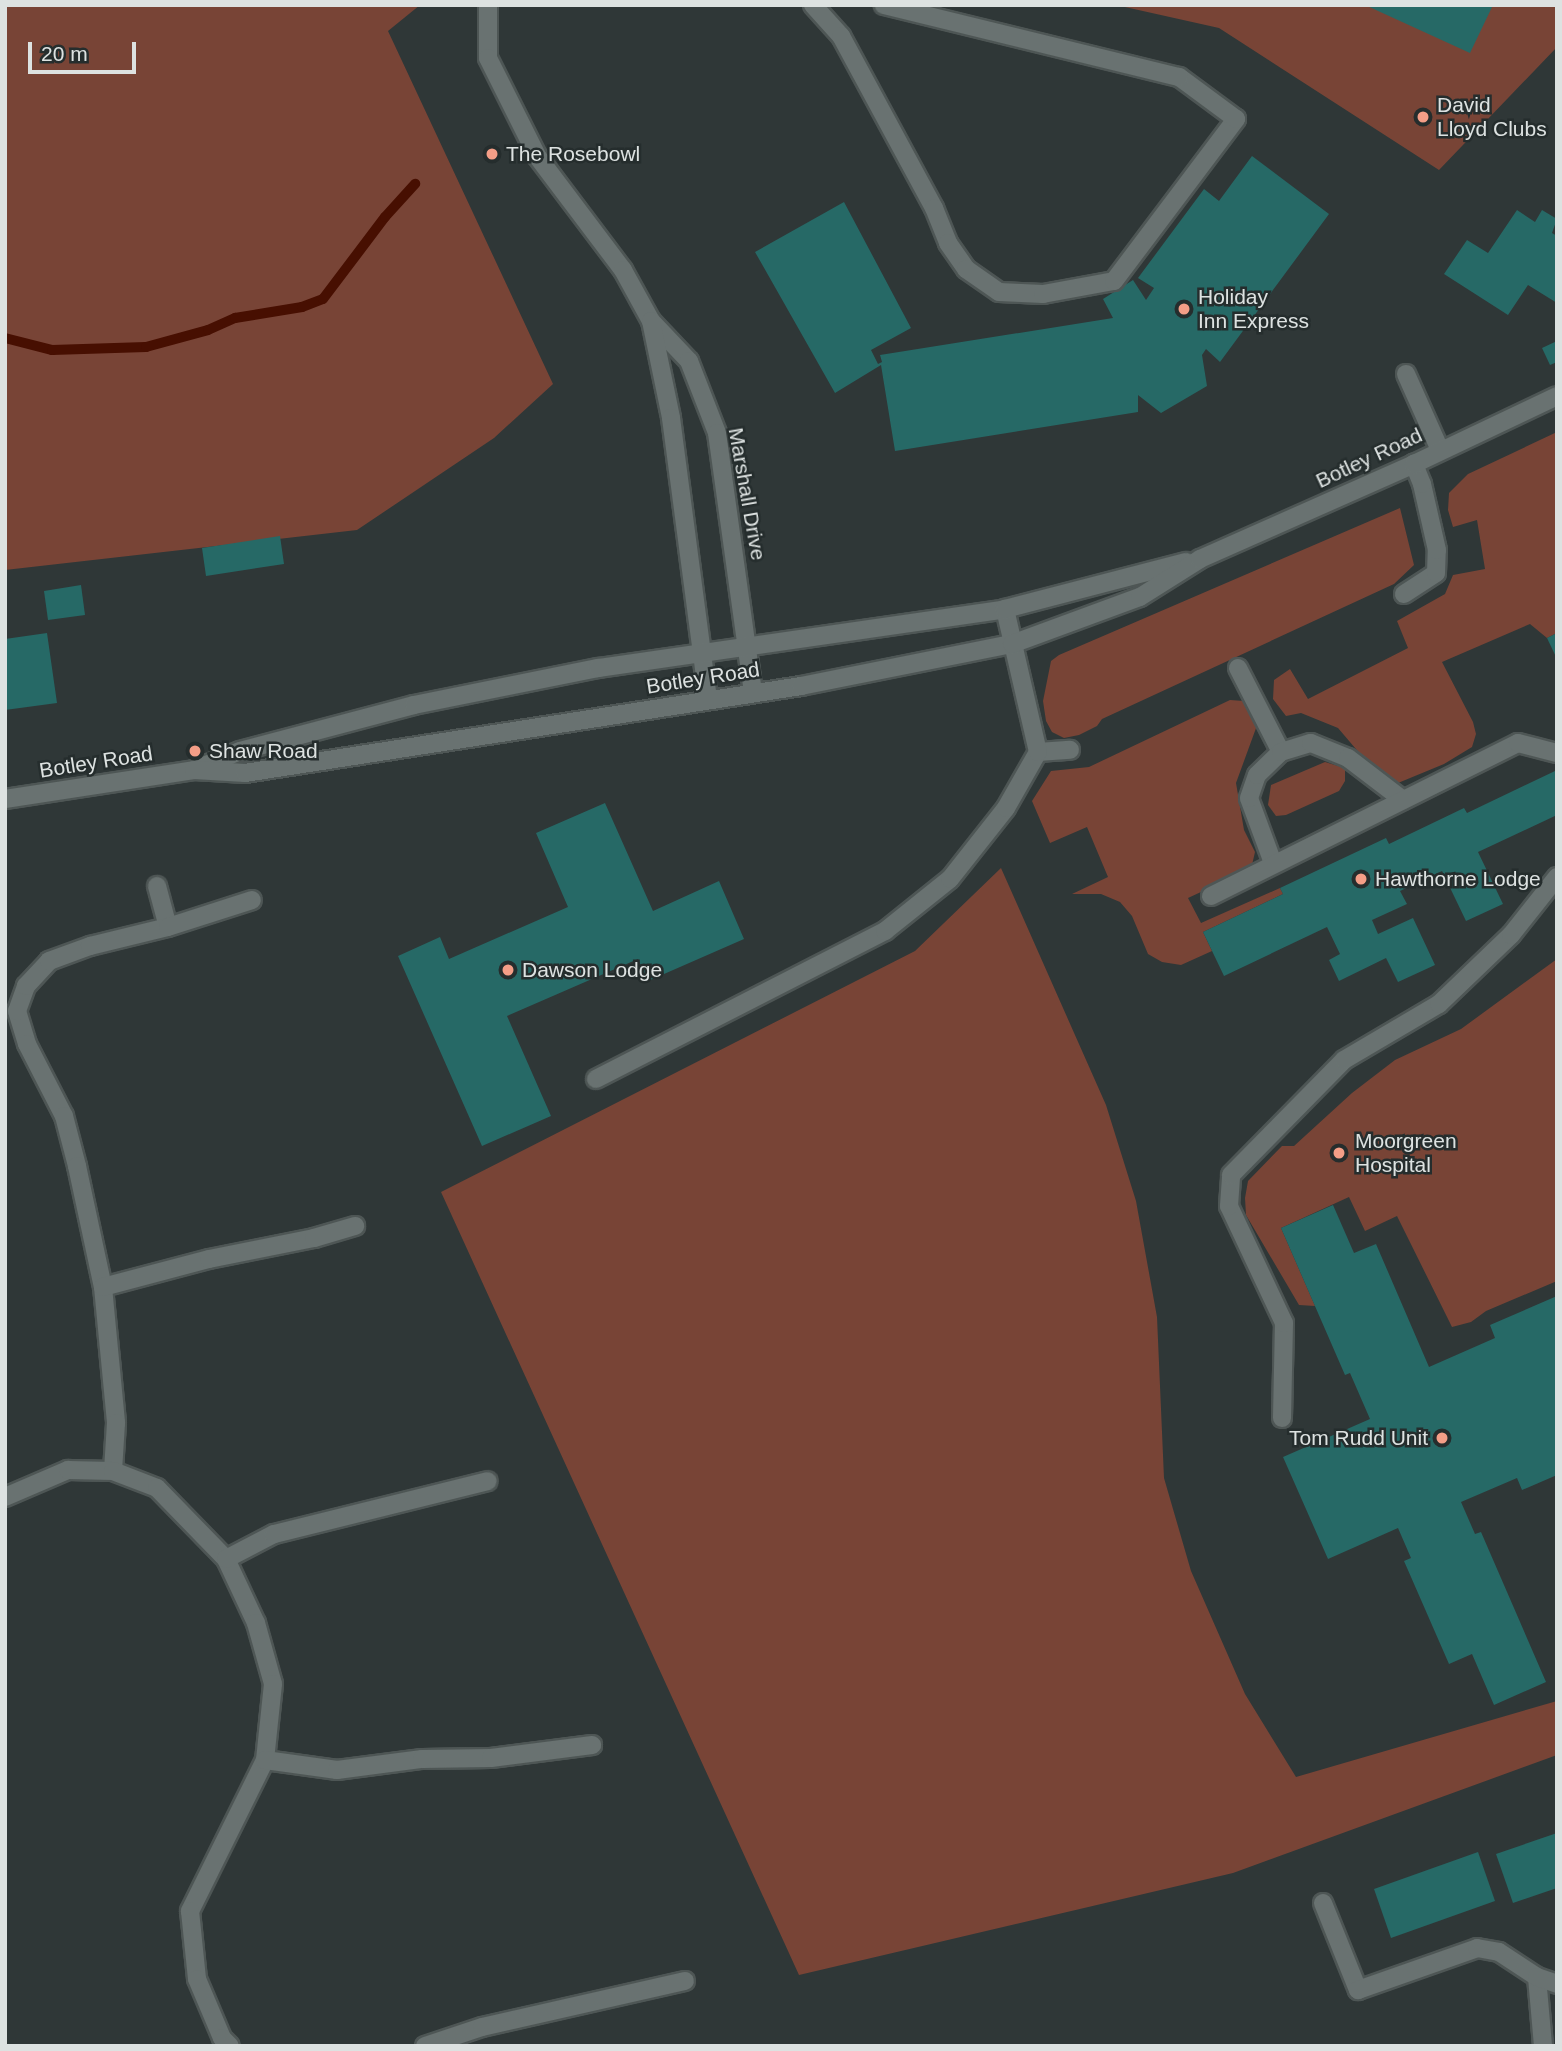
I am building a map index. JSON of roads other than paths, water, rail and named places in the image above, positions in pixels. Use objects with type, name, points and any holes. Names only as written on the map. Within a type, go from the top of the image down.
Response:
[{"type":"street","name":"Marshall Drive","points":[[488,5],[488,58],[537,156],[623,270],[651,321],[689,361],[716,433],[753,693]]},
{"type":"street","points":[[813,5],[841,36],[934,208],[948,243],[966,270],[999,292],[1043,295],[1114,281],[1236,118],[1179,76],[884,5]]},
{"type":"street","name":"Marshall Drive","points":[[651,321],[671,418],[708,700]]},
{"type":"street","points":[[1406,374],[1440,450]]},
{"type":"street","name":"Botley Road","points":[[5,799],[194,770],[245,773],[753,693],[1012,644],[1140,597],[1200,559],[1414,464],[1557,396]]},
{"type":"street","points":[[1404,594],[1436,573],[1437,550],[1422,484],[1414,464]]},
{"type":"street","name":"Botley Road","points":[[194,770],[240,751],[414,705],[598,668],[1005,609],[1136,573],[1200,559]]},
{"type":"street","points":[[596,1079],[885,931],[950,879],[1006,808],[1038,752],[1005,609]]},
{"type":"street","points":[[1238,668],[1281,752]]},
{"type":"street","points":[[1211,896],[1518,743],[1557,753]]},
{"type":"street","points":[[1273,863],[1249,798],[1257,775],[1281,752],[1311,744],[1323,748],[1348,758],[1403,800]]},
{"type":"street","points":[[1038,752],[1070,750]]},
{"type":"street","points":[[1282,1418],[1284,1323],[1229,1206],[1231,1175],[1344,1060],[1440,1004],[1511,935],[1557,877]]},
{"type":"street","points":[[157,886],[168,927]]},
{"type":"street","points":[[113,1471],[116,1423],[103,1287],[64,1116],[11,1010],[26,986],[49,961],[90,946],[168,927],[253,900]]},
{"type":"street","points":[[103,1287],[209,1259],[314,1238],[355,1226]]},
{"type":"street","points":[[5,1497],[68,1470],[113,1471],[157,1488],[226,1559],[256,1623],[273,1684],[265,1759],[190,1911],[197,1979],[222,2038],[230,2046]]},
{"type":"street","points":[[226,1559],[274,1534],[488,1480]]},
{"type":"street","points":[[265,1759],[337,1770],[422,1759],[491,1758],[592,1745]]},
{"type":"street","points":[[1323,1903],[1357,1990],[1477,1948],[1499,1952],[1537,1977],[1557,1984]]},
{"type":"street","points":[[1537,1977],[1543,2046]]},
{"type":"street","points":[[425,2046],[482,2027],[685,1981]]},
{"type":"waterway","points":[[5,338],[52,350],[146,347],[208,330],[235,318],[302,307],[323,299],[385,217],[415,184]]},
{"type":"place","name":"David Lloyd Clubs","points":[[1423,117]]},
{"type":"place","name":"The Rosebowl","points":[[492,154]]},
{"type":"place","name":"Holiday Inn Express","points":[[1184,309]]},
{"type":"place","name":"Shaw Road","points":[[195,751]]},
{"type":"place","name":"Hawthorne Lodge","points":[[1361,879]]},
{"type":"place","name":"Dawson Lodge","points":[[508,970]]},
{"type":"place","name":"Moorgreen Hospital","points":[[1339,1153]]},
{"type":"place","name":"Tom Rudd Unit","points":[[1442,1438]]}]
